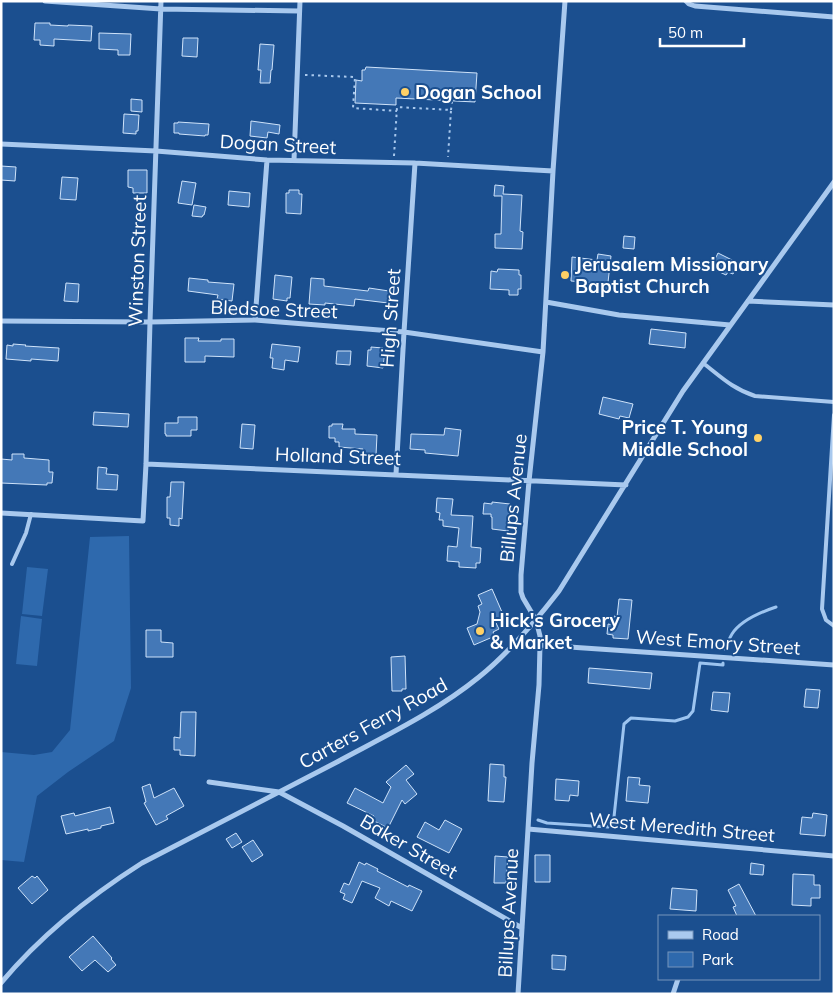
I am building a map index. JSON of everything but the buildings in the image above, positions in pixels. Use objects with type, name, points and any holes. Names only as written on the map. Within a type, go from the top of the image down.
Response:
[{"type":"street","points":[[45,1],[161,9],[299,11]]},
{"type":"street","name":"Winston Street","points":[[31,514],[143,521],[161,1]]},
{"type":"street","points":[[294,160],[300,1]]},
{"type":"street","name":"Billups Avenue","points":[[518,994],[532,764],[539,686],[540,645],[536,620],[522,598],[520,575],[543,352],[565,1]]},
{"type":"street","points":[[686,1],[695,6],[834,17]]},
{"type":"street","name":"Dogan Street","points":[[1,144],[156,151],[267,160],[415,163],[553,171]]},
{"type":"street","points":[[255,320],[267,160]]},
{"type":"street","name":"High Street","points":[[396,474],[415,163]]},
{"type":"street","name":"Carters Ferry Road","points":[[1,983],[45,936],[68,916],[142,863],[407,725],[455,694],[480,676],[495,662],[536,620],[559,591],[683,391],[834,182]]},
{"type":"street","points":[[748,301],[834,305]]},
{"type":"street","points":[[546,302],[619,315],[730,325]]},
{"type":"street","name":"Bledsoe Street","points":[[1,321],[150,322],[255,320],[404,332],[543,352]]},
{"type":"street","name":"Holland Street","points":[[146,464],[626,485]]},
{"type":"street","points":[[1,513],[31,514]]},
{"type":"street","name":"West Emory Street","points":[[540,645],[834,665]]},
{"type":"street","points":[[209,782],[279,792]]},
{"type":"street","name":"Baker Street","points":[[279,792],[352,831],[522,928]]},
{"type":"street","name":"West Meredith Street","points":[[528,829],[834,856]]},
{"type":"street","points":[[673,994],[678,980]]},
{"type":"lane","points":[[702,363],[732,387],[748,394],[834,402]]},
{"type":"lane","points":[[834,415],[822,609],[826,620],[834,626]]},
{"type":"lane","points":[[12,564],[26,533],[31,514]]},
{"type":"path","points":[[298,74],[354,77],[352,108],[397,111]]},
{"type":"path","points":[[448,165],[452,102]]},
{"type":"path","points":[[393,163],[397,107],[451,110]]},
{"type":"green space","points":[[129,536],[131,688],[114,741],[68,772],[37,796],[24,862],[1,860],[1,752],[34,755],[52,752],[70,730],[90,537]]},
{"type":"green space","points":[[27,567],[48,569],[42,616],[22,614]]},
{"type":"green space","points":[[21,616],[42,619],[37,666],[16,664]]},
{"type":"waterway","points":[[725,649],[736,629],[758,614],[776,607]]},
{"type":"waterway","points":[[538,820],[547,823],[608,827],[612,824],[624,724],[631,718],[675,721],[688,717],[693,711],[700,663],[723,665],[723,663]]},
{"type":"place","name":"Dogan School","points":[[405,92]]},
{"type":"place","name":"Jerusalem Missionary Baptist Church","points":[[565,275]]},
{"type":"place","name":"Price T. Young Middle School","points":[[758,438]]},
{"type":"place","name":"Hick's Grocery & Market","points":[[480,631]]}]
